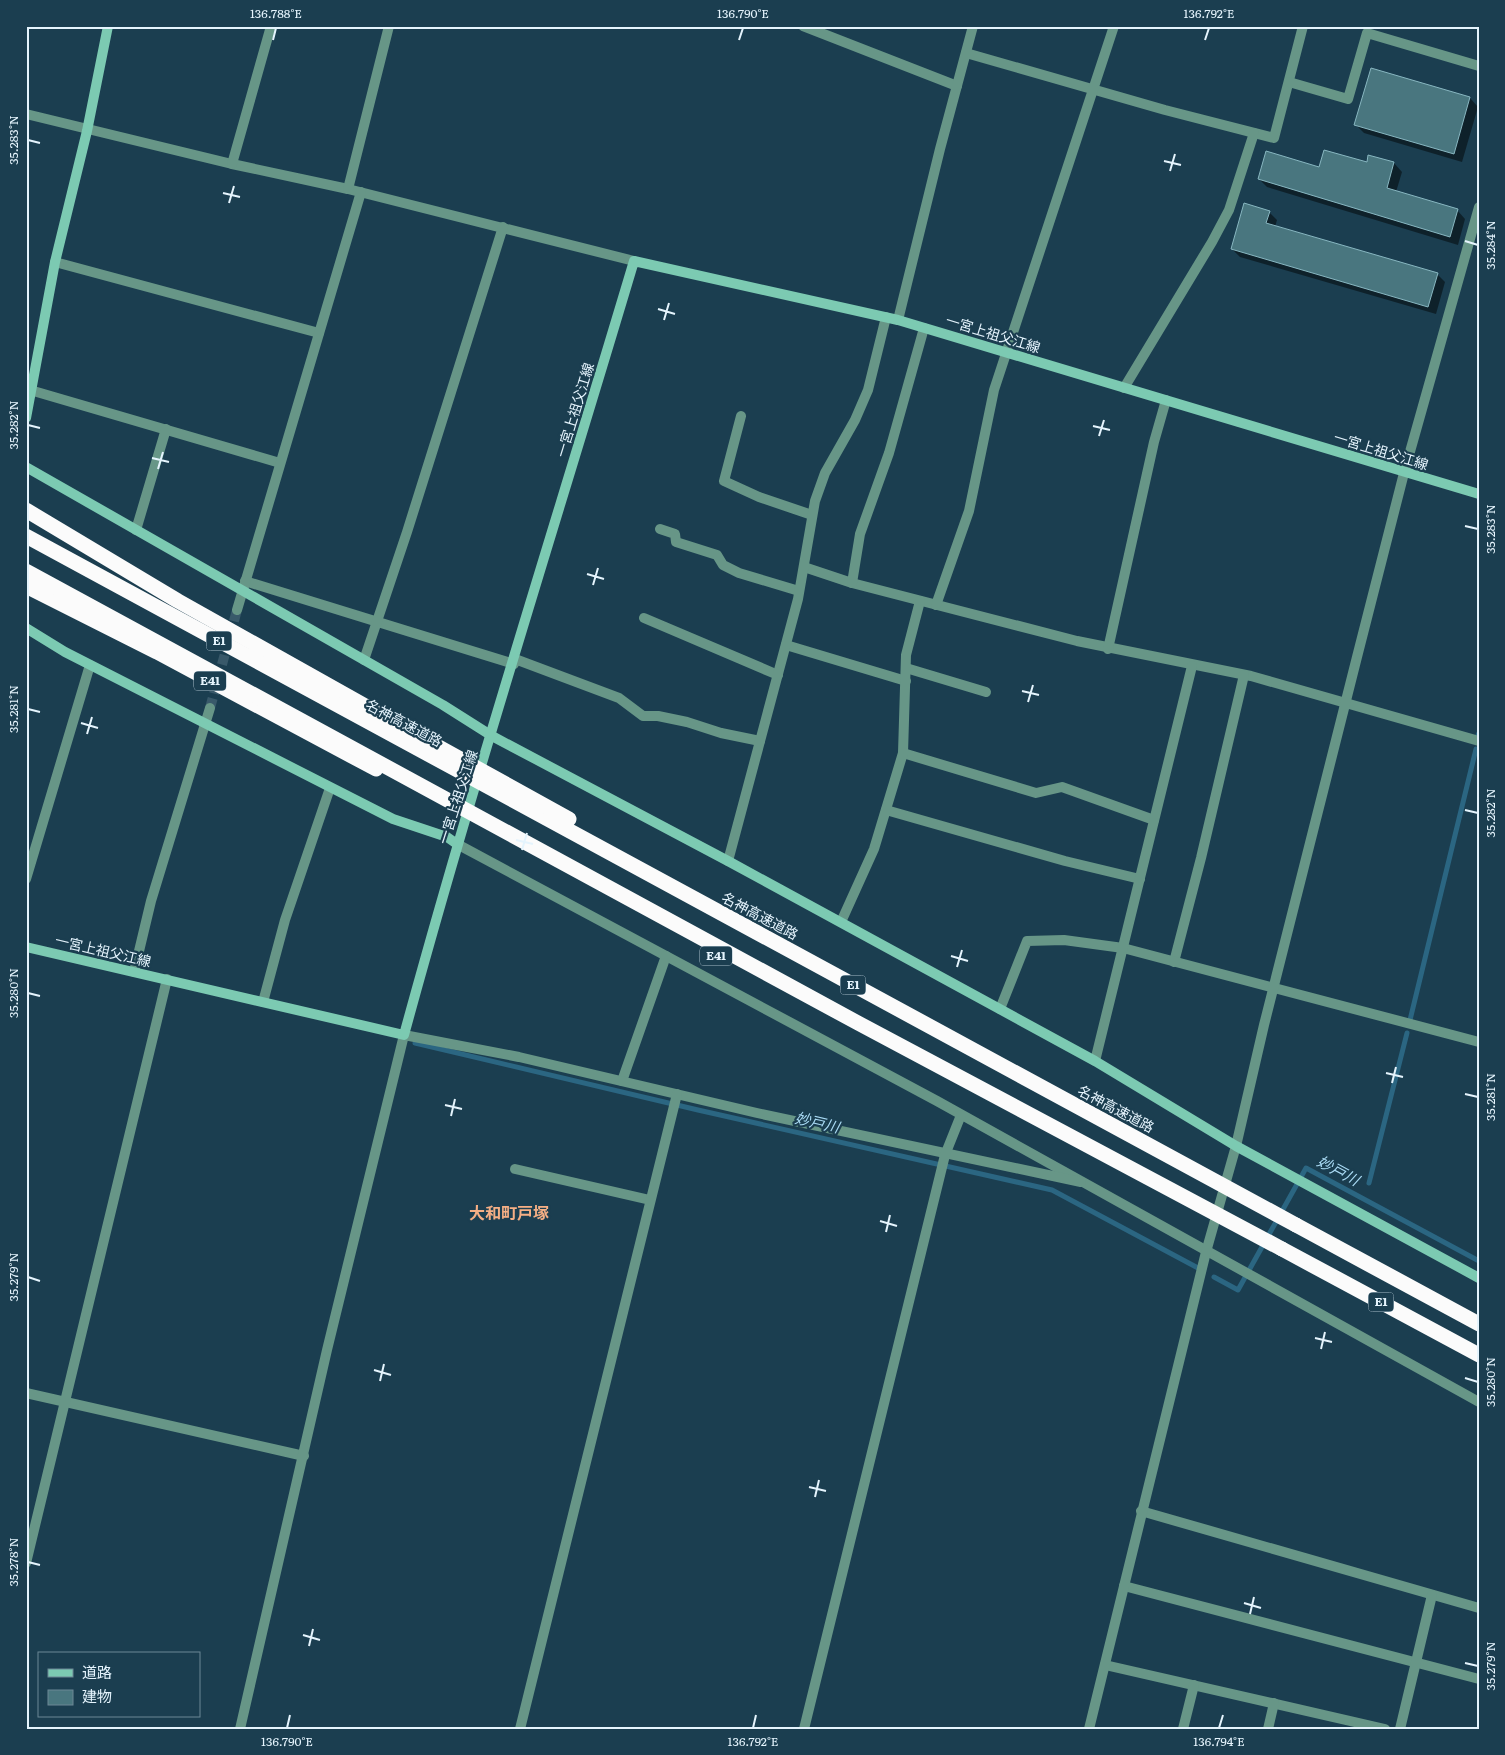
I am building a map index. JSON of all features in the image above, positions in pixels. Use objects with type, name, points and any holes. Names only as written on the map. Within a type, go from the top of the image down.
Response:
[{"type":"highway","points":[[26,510],[178,601],[739,913],[1058,1096]]},
{"type":"highway","name":"名神高速道路","points":[[26,536],[1479,1324]]},
{"type":"highway","name":"E1","points":[[26,570],[1045,1123],[1479,1356]]},
{"type":"highway","name":"E41","points":[[26,586],[157,652],[393,778],[855,1032],[1045,1123]]},
{"type":"street","points":[[26,418],[55,262],[87,131],[108,26]]},
{"type":"street","points":[[232,164],[271,26]]},
{"type":"street","points":[[348,189],[389,26]]},
{"type":"street","points":[[803,26],[957,86]]},
{"type":"street","points":[[898,320],[973,26]]},
{"type":"street","points":[[936,605],[969,511],[992,398],[1006,352],[1114,26]]},
{"type":"street","points":[[966,53],[1274,138],[1304,26]]},
{"type":"street","points":[[1289,82],[1348,99],[1366,33],[1479,66]]},
{"type":"street","points":[[26,114],[87,131],[361,192],[634,261]]},
{"type":"street","points":[[1124,388],[1212,242],[1229,210],[1254,133]]},
{"type":"street","points":[[237,610],[361,192]]},
{"type":"street","points":[[1089,1729],[1206,1252],[1236,1146],[1273,988],[1404,473],[1479,207]]},
{"type":"street","points":[[364,660],[503,227]]},
{"type":"street","name":"一宮上祖父江線","points":[[26,947],[404,1035],[457,844],[492,736],[634,261],[898,320],[1479,494]]},
{"type":"street","points":[[55,262],[319,334]]},
{"type":"street","points":[[728,861],[799,591],[814,501],[825,473],[855,420],[868,390],[886,317]]},
{"type":"street","points":[[852,583],[860,534],[888,453],[924,328]]},
{"type":"street","points":[[30,390],[280,463]]},
{"type":"street","points":[[1108,649],[1154,442],[1166,400]]},
{"type":"street","points":[[741,416],[724,481],[759,497],[812,515]]},
{"type":"street","points":[[136,530],[166,430]]},
{"type":"street","points":[[26,467],[136,530],[244,586],[492,736],[728,861],[1095,1061],[1236,1146],[1479,1278]]},
{"type":"street","points":[[660,529],[675,534],[676,542],[717,555],[723,565],[740,573],[799,591]]},
{"type":"street","points":[[804,566],[852,583],[1108,649],[1244,675],[1479,741]]},
{"type":"street","points":[[244,586],[514,662],[619,698],[643,716],[658,716],[687,722],[721,733],[760,741]]},
{"type":"street","points":[[841,922],[874,849],[903,753],[906,655],[920,601]]},
{"type":"street","points":[[644,618],[778,675]]},
{"type":"street","points":[[26,628],[90,665],[393,820],[447,837],[961,1115],[1479,1402]]},
{"type":"street","points":[[786,645],[906,682]]},
{"type":"street","points":[[26,879],[90,665]]},
{"type":"street","points":[[1095,1061],[1192,666]]},
{"type":"street","points":[[906,668],[986,692]]},
{"type":"street","points":[[1174,962],[1201,858],[1244,675]]},
{"type":"street","points":[[134,972],[152,901],[210,708]]},
{"type":"street","points":[[903,753],[1036,792],[1062,787],[1154,820]]},
{"type":"street","points":[[263,1002],[285,920],[330,788]]},
{"type":"street","points":[[886,810],[1065,861],[1140,879]]},
{"type":"street","points":[[1000,1009],[1027,941],[1064,940],[1123,948],[1479,1042]]},
{"type":"street","points":[[622,1081],[666,956]]},
{"type":"street","points":[[26,1563],[166,979]]},
{"type":"street","points":[[240,1729],[404,1035],[519,1057],[622,1081],[676,1096],[945,1157],[1081,1182]]},
{"type":"street","points":[[520,1729],[676,1096]]},
{"type":"street","points":[[804,1729],[941,1170],[961,1115]]},
{"type":"street","points":[[515,1169],[650,1200]]},
{"type":"street","points":[[26,1392],[304,1456]]},
{"type":"street","points":[[1142,1511],[1479,1608]]},
{"type":"street","points":[[1124,1586],[1479,1679]]},
{"type":"street","points":[[1400,1729],[1432,1595]]},
{"type":"street","points":[[1105,1665],[1384,1729]]},
{"type":"street","points":[[1183,1729],[1194,1685]]},
{"type":"street","points":[[1268,1729],[1274,1703]]},
{"type":"building","points":[[1371,68],[1470,97],[1454,154],[1354,125]]},
{"type":"building","points":[[1324,150],[1367,162],[1368,155],[1394,162],[1387,188],[1458,209],[1450,237],[1258,179],[1266,151],[1319,167]]},
{"type":"building","points":[[1244,203],[1270,211],[1266,223],[1438,273],[1428,307],[1231,249]]},
{"type":"waterway","points":[[1410,1020],[1476,749]]},
{"type":"waterway","points":[[1369,1183],[1407,1033]]},
{"type":"waterway","name":"妙戸川","points":[[415,1043],[698,1110],[1052,1190],[1198,1268]]},
{"type":"waterway","name":"妙戸川","points":[[1214,1277],[1238,1290],[1306,1168],[1479,1261]]},
{"type":"tunnel","points":[[210,708],[237,610]]},
{"type":"district","name":"大和町戸塚","points":[[509,1213]]}]
